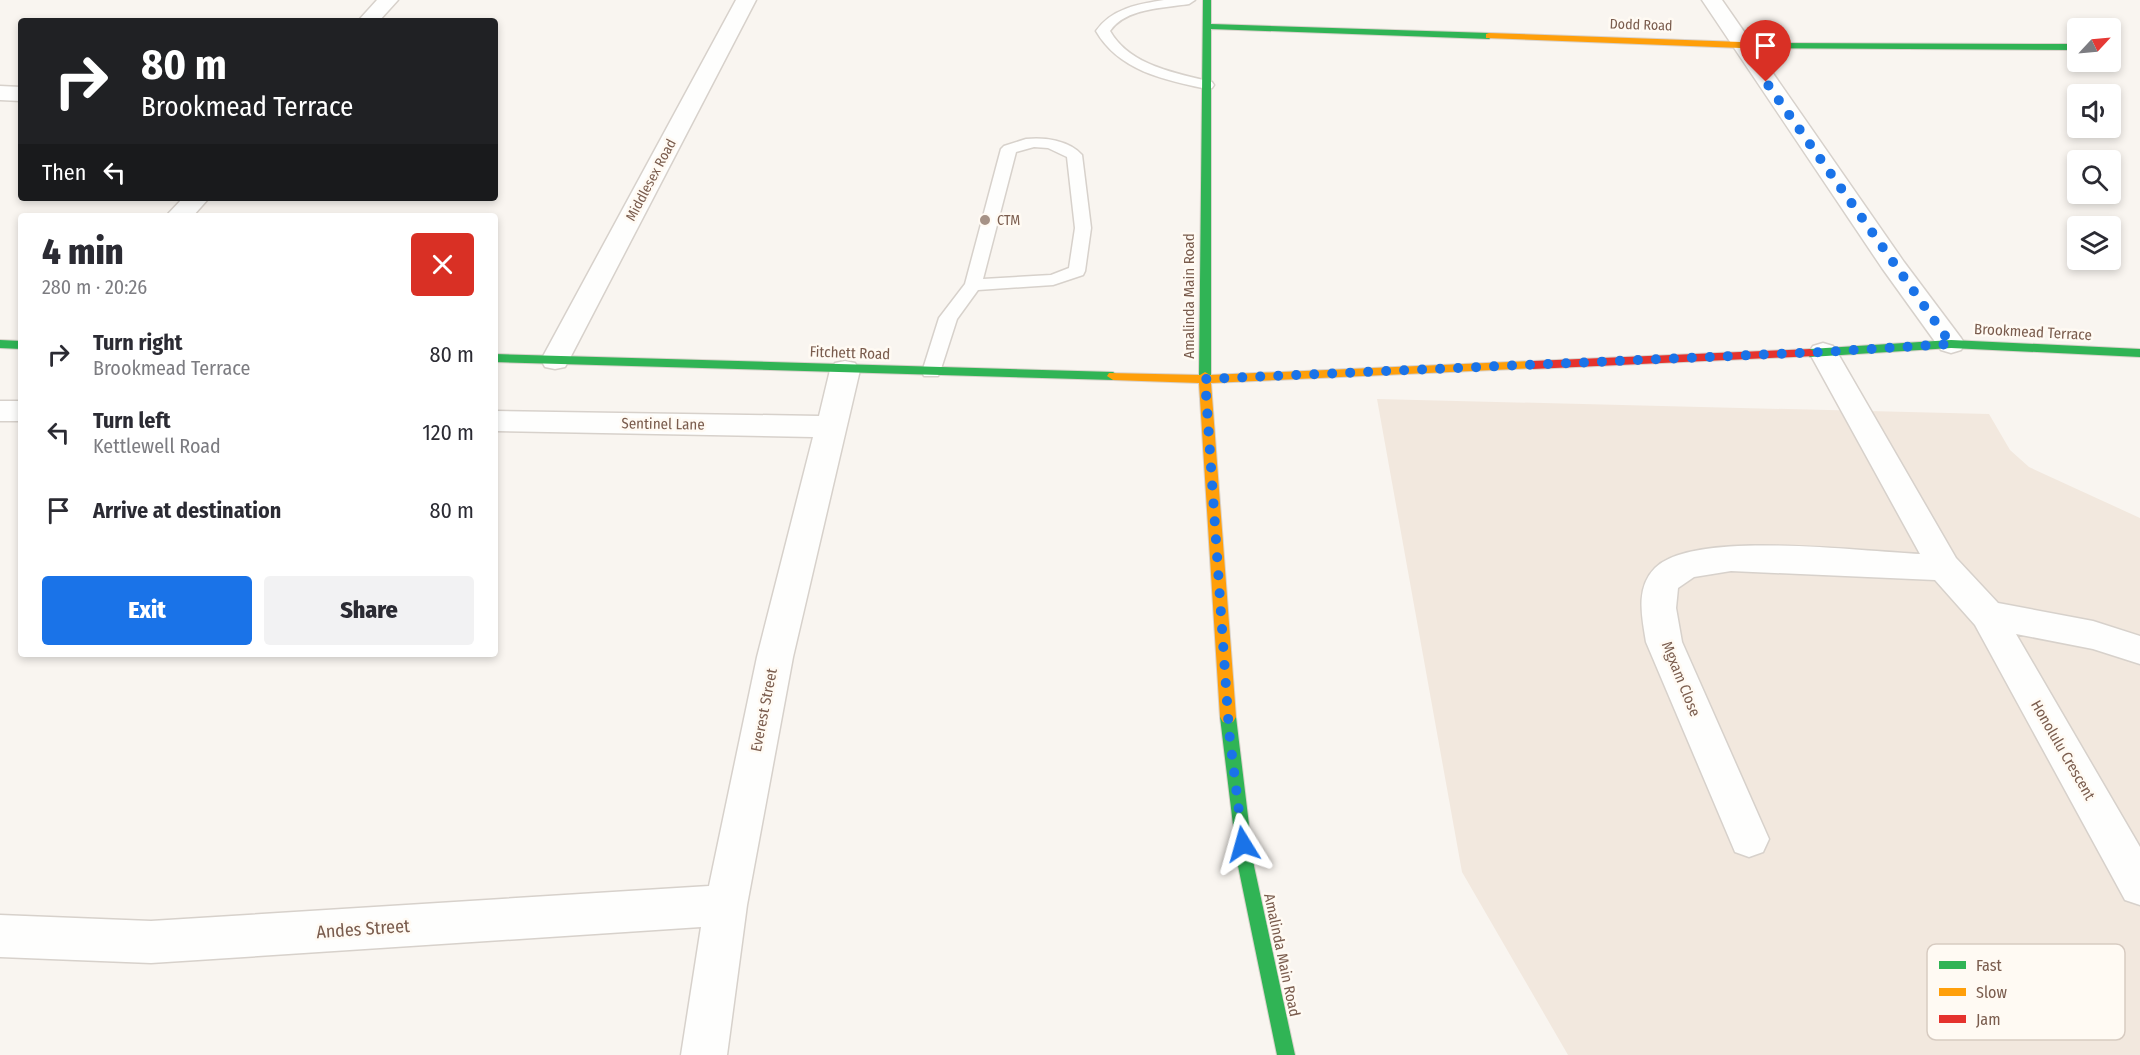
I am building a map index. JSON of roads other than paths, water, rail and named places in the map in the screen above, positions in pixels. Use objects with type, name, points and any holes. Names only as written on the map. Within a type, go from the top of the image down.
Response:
[{"type":"street","points":[[371,18],[388,0]]},
{"type":"street","name":"Middlesex Road","points":[[555,360],[746,0]]},
{"type":"street","name":"Amalinda Main Road","points":[[1207,0],[1205,379],[1229,731],[1246,866],[1286,1055]]},
{"type":"street","points":[[1712,0],[1895,268],[1951,344]]},
{"type":"street","name":"Dodd Road","points":[[1207,26],[1741,45],[2067,47]]},
{"type":"street","points":[[0,93],[18,94]]},
{"type":"street","points":[[182,213],[194,201]]},
{"type":"street","points":[[0,344],[18,345]]},
{"type":"street","name":"Brookmead Terrace","points":[[1205,379],[1823,352],[1951,344],[2140,353]]},
{"type":"street","name":"Honolulu Crescent","points":[[1823,352],[1944,567],[1987,615],[2140,886]]},
{"type":"street","name":"Fitchett Road","points":[[498,358],[1205,379]]},
{"type":"street","name":"Everest Street","points":[[704,1055],[726,905],[775,657],[845,370]]},
{"type":"street","points":[[0,411],[18,411]]},
{"type":"street","name":"Sentinel Lane","points":[[498,421],[831,427]]},
{"type":"street","name":"Mgxam Close","points":[[1749,839],[1664,642],[1658,607],[1661,590],[1668,576],[1687,566],[1717,559],[1752,558],[1944,567]]},
{"type":"street","points":[[1987,615],[2093,635],[2140,650]]},
{"type":"street","name":"Andes Street","points":[[0,936],[151,942],[726,905]]},
{"type":"lane","points":[[1189,0],[1131,11],[1106,24],[1103,31],[1113,47],[1134,61],[1179,79],[1207,85]]},
{"type":"lane","points":[[931,372],[948,318],[973,285],[1009,149],[1036,142],[1064,148],[1074,155],[1084,219],[1081,261],[1077,271],[1053,280],[973,285]]},
{"type":"place","name":"CTM","points":[[985,220]]}]
